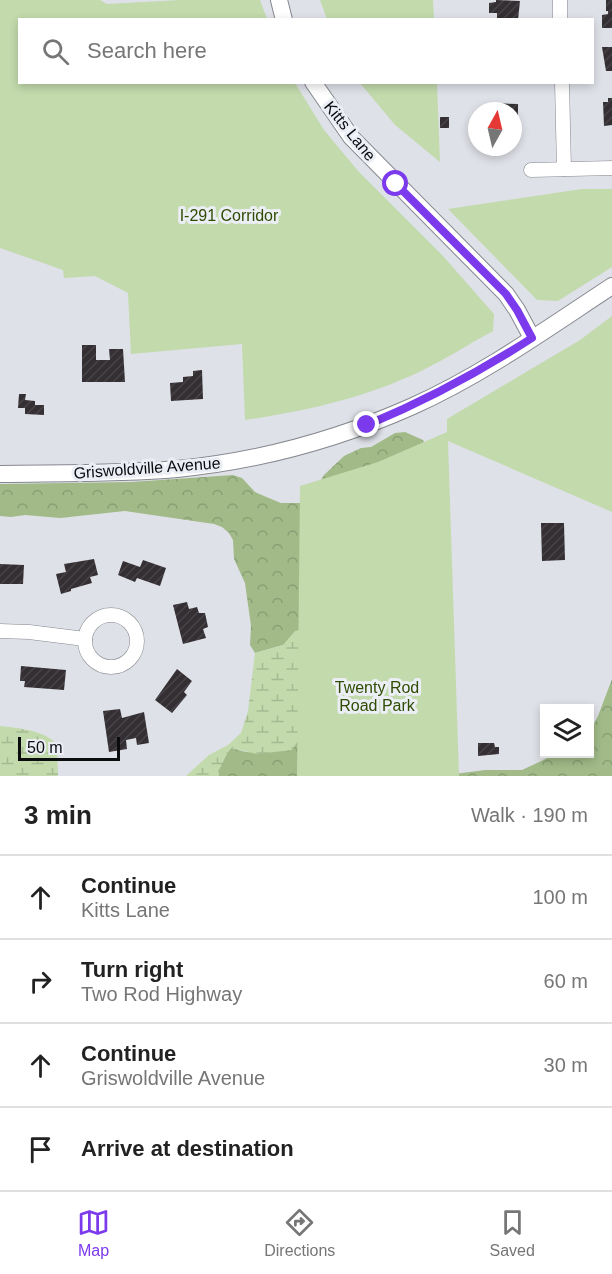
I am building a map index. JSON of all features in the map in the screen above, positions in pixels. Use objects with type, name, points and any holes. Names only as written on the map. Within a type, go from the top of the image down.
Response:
[{"type":"street","points":[[279,0],[284,18]]},
{"type":"street","points":[[560,0],[560,18]]},
{"type":"street","name":"Kitts Lane","points":[[314,84],[351,137],[506,294],[532,338]]},
{"type":"street","points":[[562,84],[564,169]]},
{"type":"street","points":[[531,170],[612,168]]},
{"type":"street","name":"Griswoldville Avenue","points":[[0,474],[123,472],[230,462],[286,450],[342,433],[428,399],[476,373],[612,286]]},
{"type":"street","points":[[0,631],[85,639]]},
{"type":"green space","name":"I-291 Corridor","points":[[0,0],[100,0],[107,4],[180,0],[260,0],[267,18],[18,18],[18,84],[296,84],[324,130],[359,172],[443,256],[494,314],[493,331],[430,366],[378,389],[313,408],[245,420],[242,344],[131,354],[128,293],[95,276],[64,278],[63,270],[0,248]]},
{"type":"green space","points":[[320,0],[433,0],[434,18],[327,18]]},
{"type":"green space","points":[[361,84],[437,84],[440,162],[395,125]]},
{"type":"green space","points":[[582,189],[612,189],[612,267],[558,301],[537,300],[448,209]]},
{"type":"green space","name":"Twenty Rod Road Park","points":[[612,316],[612,512],[448,441],[459,776],[297,776],[300,486],[378,462],[447,432],[447,419],[580,340]]},
{"type":"green space","name":"Twenty Rod Road Park","points":[[405,432],[423,440],[427,449],[447,775],[485,770],[522,770],[548,758],[594,758],[594,724],[612,679],[612,776],[219,776],[218,771],[231,748],[249,752],[263,750],[285,745],[302,735],[283,645],[255,653],[250,645],[251,626],[245,583],[234,559],[233,540],[229,533],[214,524],[125,511],[60,518],[25,515],[0,516],[0,484],[131,482],[233,475],[242,478],[255,492],[264,496],[281,503],[300,503],[309,499],[324,475],[344,456],[361,448],[371,447],[395,433]]},
{"type":"green space","points":[[304,629],[302,735],[292,750],[257,754],[231,748],[218,771],[219,776],[186,776],[209,755],[228,745],[241,733],[248,711],[255,653],[283,645],[295,631]]},
{"type":"green space","points":[[0,726],[38,733],[57,744],[58,776],[0,776]]},
{"type":"building","points":[[496,0],[520,1],[518,18],[497,18],[497,13],[489,13],[489,3],[496,2]]},
{"type":"building","points":[[606,0],[612,0],[612,28],[602,28],[602,15],[608,14]]},
{"type":"building","points":[[602,47],[612,47],[612,71],[606,71]]},
{"type":"building","points":[[608,98],[612,98],[612,125],[604,126],[603,102],[608,102]]},
{"type":"building","points":[[440,117],[449,117],[449,128],[440,128]]},
{"type":"building","points":[[82,345],[96,345],[96,360],[110,360],[109,349],[123,349],[125,382],[82,382]]},
{"type":"building","points":[[202,370],[203,399],[171,401],[170,383],[183,382],[183,377],[193,376],[193,371]]},
{"type":"building","points":[[19,394],[26,394],[25,400],[35,401],[35,405],[44,405],[44,415],[25,414],[25,408],[18,408]]},
{"type":"building","points":[[541,523],[564,523],[565,560],[542,561]]},
{"type":"building","points":[[94,559],[98,575],[90,577],[92,583],[61,594],[56,574],[66,572],[64,564]]},
{"type":"building","points":[[143,560],[166,568],[160,586],[137,578],[135,582],[118,575],[123,561],[140,567]]},
{"type":"building","points":[[0,564],[24,565],[23,584],[0,584]]},
{"type":"building","points":[[187,602],[189,609],[197,607],[199,613],[205,613],[208,627],[203,629],[206,638],[183,644],[173,605]]},
{"type":"building","points":[[21,666],[66,670],[64,690],[24,687],[25,681],[20,681]]},
{"type":"building","points":[[177,669],[192,681],[184,692],[187,695],[172,713],[155,700]]},
{"type":"building","points":[[120,709],[122,718],[144,712],[149,743],[137,745],[136,738],[126,740],[127,749],[109,752],[103,711]]},
{"type":"building","points":[[478,743],[494,743],[495,747],[499,747],[499,754],[478,756]]},
{"type":"route","points":[[367,425],[415,405],[452,386],[532,338],[506,294],[396,184]]}]
